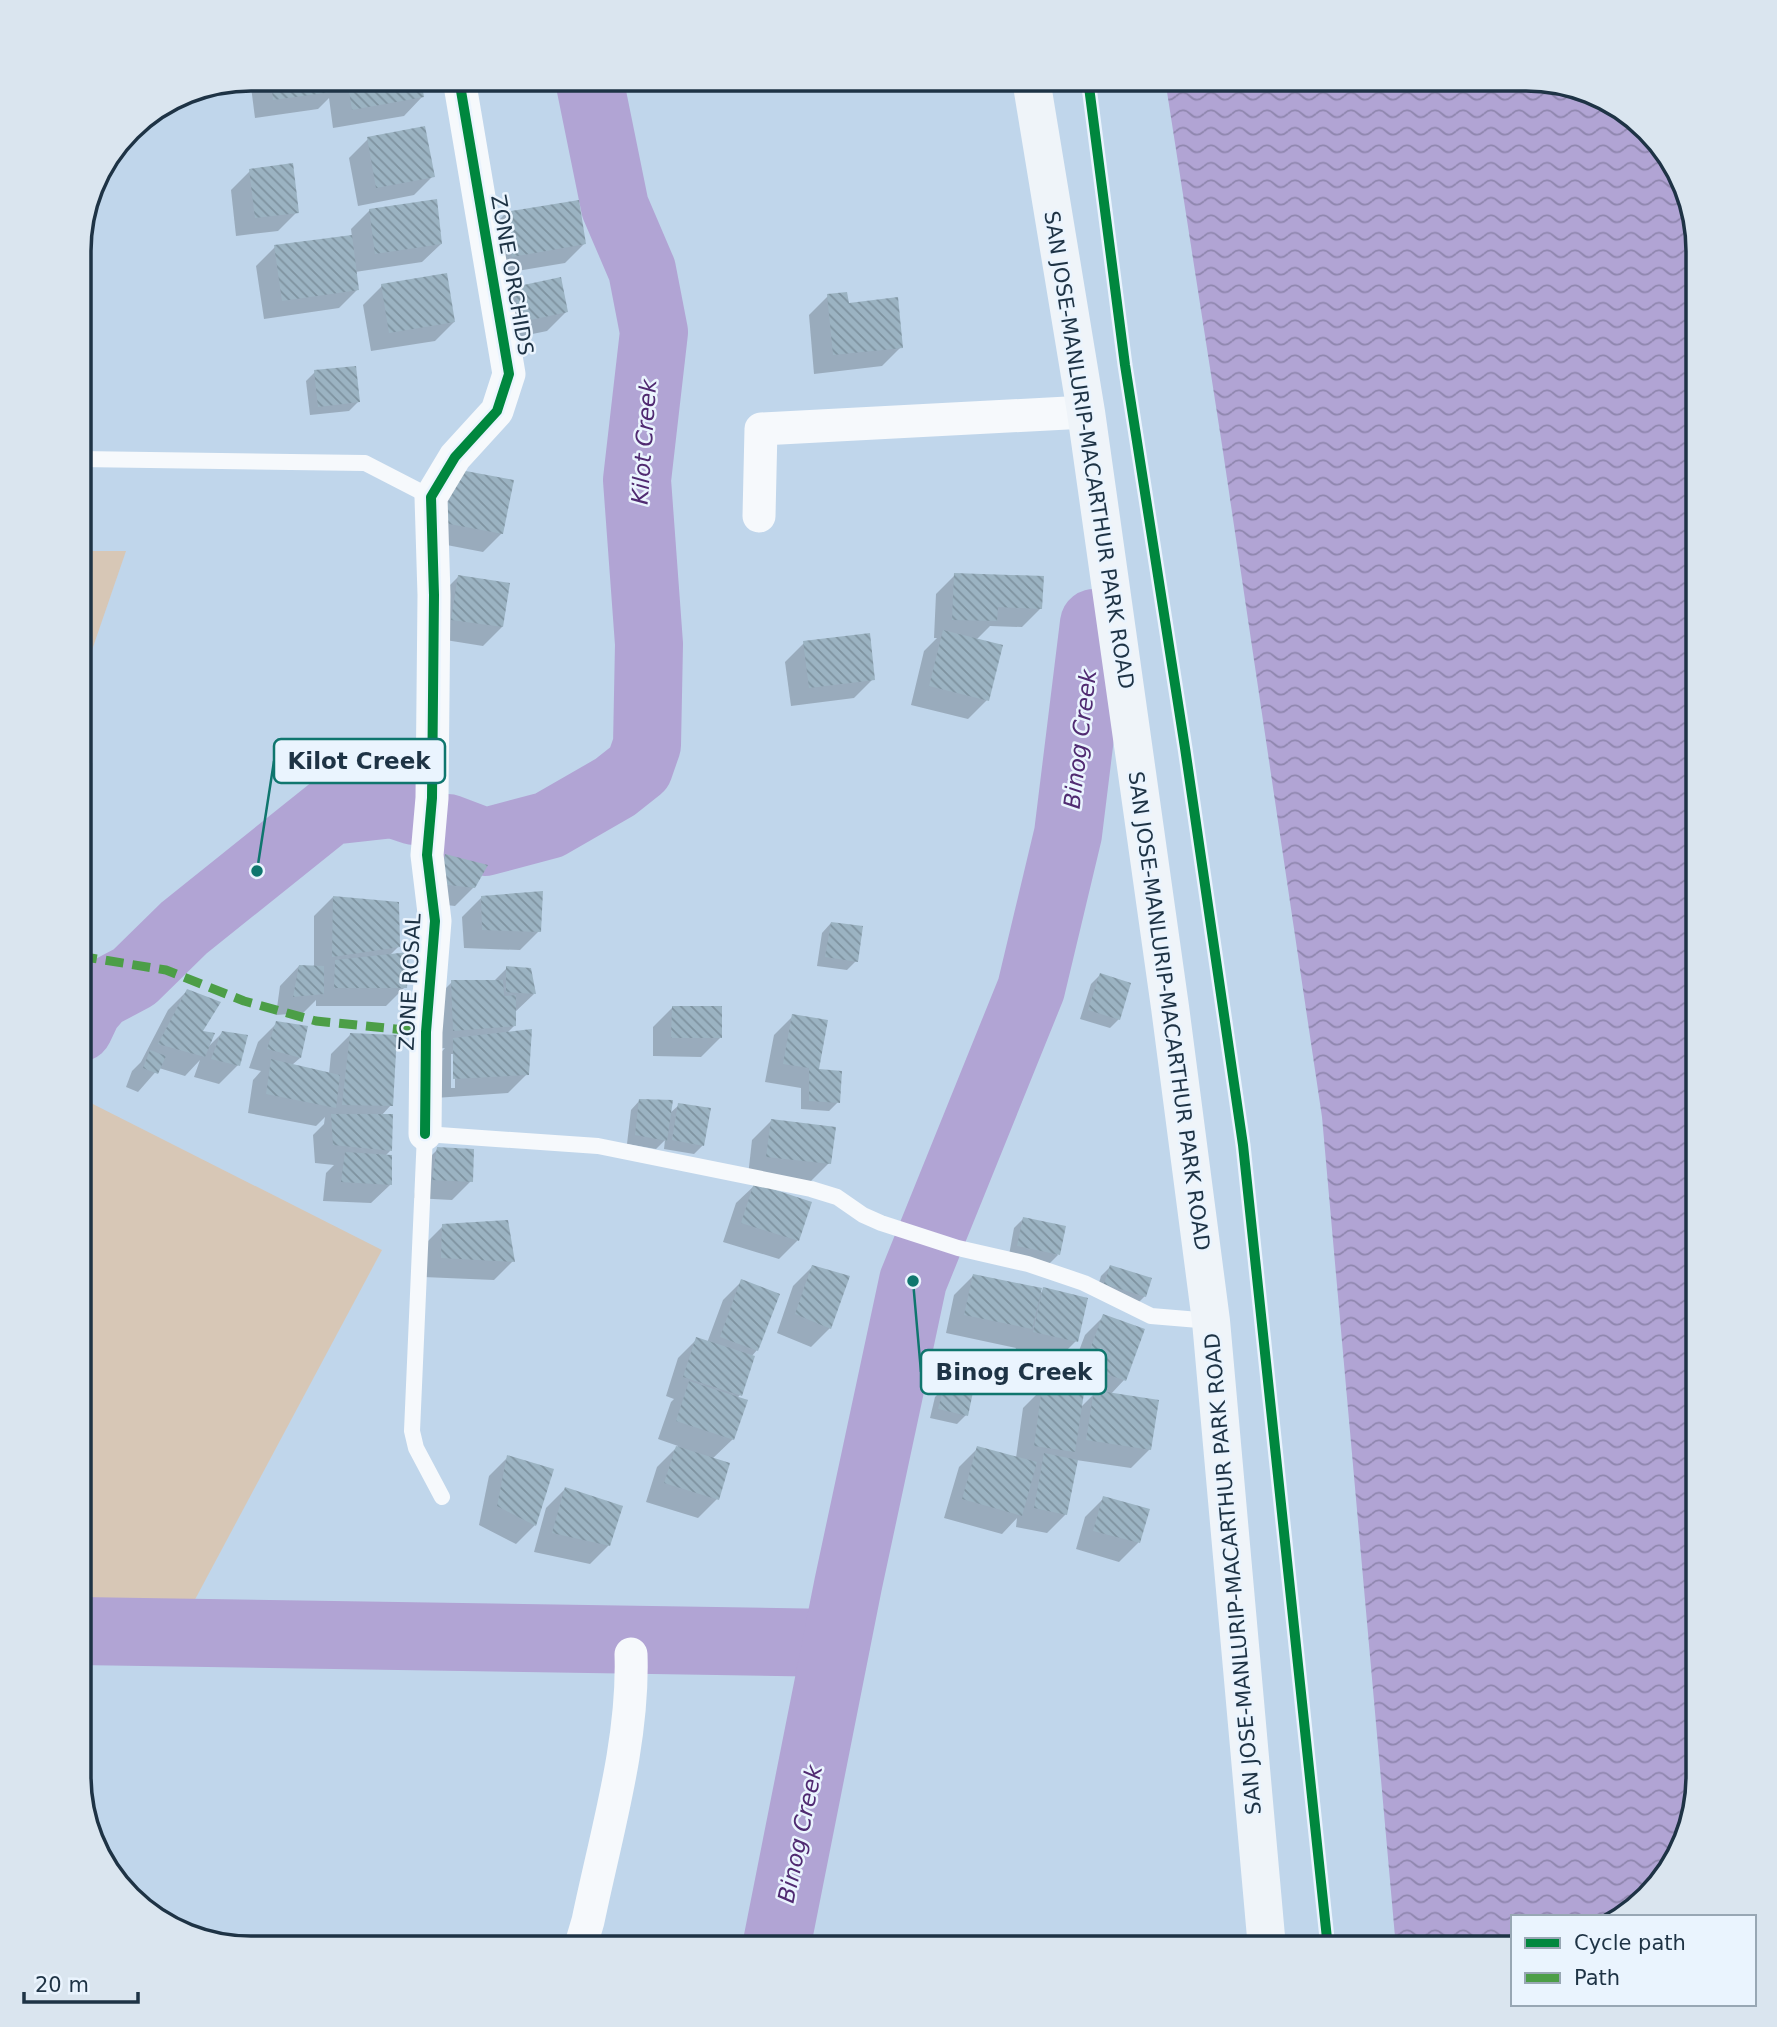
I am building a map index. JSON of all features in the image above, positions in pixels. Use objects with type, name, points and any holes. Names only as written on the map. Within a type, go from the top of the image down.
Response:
[{"type":"main road","name":"SAN JOSE-MANLURIP-MACARTHUR PARK ROAD","points":[[1033,91],[1086,412],[1170,1007],[1211,1321],[1266,1936]]},
{"type":"street","name":"ZONE ORCHIDS","points":[[431,497],[454,457],[497,411],[509,374],[461,91]]},
{"type":"street","points":[[760,516],[761,429],[1086,412]]},
{"type":"street","name":"ZONE ROSAL","points":[[425,1134],[426,1032],[435,921],[427,855],[432,798],[434,595],[431,497]]},
{"type":"street","points":[[584,1936],[627,1739],[632,1690],[631,1654]]},
{"type":"lane","points":[[91,459],[365,463],[431,497]]},
{"type":"lane","points":[[425,1134],[598,1146],[811,1189],[836,1197],[881,1223],[958,1248],[1028,1264],[1073,1279],[1151,1317],[1211,1321]]},
{"type":"lane","name":"ZONE ROSAL","points":[[425,1134],[412,1431],[416,1448],[442,1497]]},
{"type":"shaded area","points":[[91,551],[126,551],[91,653]]},
{"type":"shaded area","points":[[91,1103],[382,1250],[191,1607],[91,1602]]},
{"type":"water","points":[[1167,91],[1537,91],[1558,94],[1588,103],[1615,118],[1639,138],[1665,171],[1681,209],[1686,251],[1686,1776],[1681,1818],[1670,1847],[1646,1882],[1624,1903],[1606,1915],[1511,1915],[1511,1936],[1395,1936],[1322,1117]]},
{"type":"building","points":[[272,91],[339,91],[273,100]]},
{"type":"building","points":[[349,91],[423,91],[424,97],[352,110]]},
{"type":"building","points":[[425,126],[435,177],[376,188],[367,137]]},
{"type":"building","points":[[293,163],[299,213],[255,218],[249,169]]},
{"type":"building","points":[[437,199],[442,244],[375,254],[369,209]]},
{"type":"building","points":[[579,200],[586,244],[512,257],[505,212]]},
{"type":"building","points":[[352,235],[359,290],[282,301],[274,245]]},
{"type":"building","points":[[447,273],[455,322],[389,333],[381,284]]},
{"type":"building","points":[[561,277],[568,312],[521,322],[514,287]]},
{"type":"building","points":[[847,292],[849,303],[898,297],[903,348],[833,355],[827,294]]},
{"type":"building","points":[[356,366],[360,402],[318,407],[314,370]]},
{"type":"building","points":[[455,469],[514,480],[503,534],[444,523]]},
{"type":"building","points":[[954,573],[1044,576],[1042,609],[998,607],[997,621],[952,620]]},
{"type":"building","points":[[458,575],[510,583],[503,627],[451,620]]},
{"type":"building","points":[[943,630],[1003,645],[989,701],[929,686]]},
{"type":"building","points":[[870,633],[875,680],[809,688],[803,641]]},
{"type":"building","points":[[445,854],[488,865],[475,888],[439,884]]},
{"type":"building","points":[[543,891],[541,932],[482,930],[481,896]]},
{"type":"building","points":[[333,896],[399,902],[400,947],[332,957]]},
{"type":"building","points":[[831,922],[863,926],[858,962],[825,957]]},
{"type":"building","points":[[409,952],[407,988],[334,988],[335,960]]},
{"type":"building","points":[[299,965],[324,966],[324,994],[293,997]]},
{"type":"building","points":[[506,966],[531,968],[536,994],[506,992]]},
{"type":"building","points":[[1100,973],[1131,983],[1120,1020],[1088,1010]]},
{"type":"building","points":[[451,980],[503,980],[504,996],[516,995],[516,1026],[453,1031]]},
{"type":"building","points":[[187,989],[221,1002],[203,1031],[215,1033],[205,1057],[158,1044]]},
{"type":"building","points":[[672,1006],[722,1006],[722,1038],[671,1038]]},
{"type":"building","points":[[792,1014],[828,1020],[819,1069],[842,1071],[840,1103],[809,1101],[809,1068],[783,1064]]},
{"type":"building","points":[[276,1021],[308,1026],[301,1058],[267,1049]]},
{"type":"building","points":[[532,1029],[529,1075],[453,1079],[453,1038]]},
{"type":"building","points":[[222,1031],[248,1035],[240,1066],[211,1059]]},
{"type":"building","points":[[350,1033],[397,1035],[393,1106],[342,1105]]},
{"type":"building","points":[[150,1050],[166,1056],[158,1074],[143,1068]]},
{"type":"building","points":[[271,1059],[340,1075],[336,1108],[266,1094]]},
{"type":"building","points":[[639,1099],[673,1100],[667,1141],[635,1135]]},
{"type":"building","points":[[678,1103],[711,1108],[704,1146],[672,1140]]},
{"type":"building","points":[[331,1114],[393,1114],[392,1151],[333,1145]]},
{"type":"building","points":[[771,1119],[836,1127],[831,1164],[766,1157]]},
{"type":"building","points":[[437,1147],[474,1149],[473,1182],[432,1180]]},
{"type":"building","points":[[345,1152],[392,1155],[392,1185],[341,1182]]},
{"type":"building","points":[[754,1183],[812,1202],[799,1241],[741,1223]]},
{"type":"building","points":[[1023,1217],[1066,1226],[1060,1255],[1017,1246]]},
{"type":"building","points":[[508,1220],[515,1262],[441,1258],[442,1224]]},
{"type":"building","points":[[812,1265],[850,1276],[831,1329],[795,1314]]},
{"type":"building","points":[[1110,1265],[1152,1278],[1146,1297],[1104,1284]]},
{"type":"building","points":[[973,1274],[1042,1288],[1032,1329],[964,1315]]},
{"type":"building","points":[[741,1279],[780,1294],[758,1351],[720,1337]]},
{"type":"building","points":[[1043,1287],[1088,1298],[1078,1342],[1033,1332]]},
{"type":"building","points":[[1103,1314],[1145,1329],[1126,1381],[1084,1366]]},
{"type":"building","points":[[696,1337],[755,1356],[742,1396],[683,1377]]},
{"type":"building","points":[[689,1381],[748,1400],[734,1440],[676,1421]]},
{"type":"building","points":[[944,1386],[973,1392],[968,1416],[938,1409]]},
{"type":"building","points":[[1042,1387],[1084,1393],[1075,1452],[1034,1446]]},
{"type":"building","points":[[1094,1390],[1159,1400],[1151,1450],[1086,1440]]},
{"type":"building","points":[[676,1446],[730,1463],[719,1500],[664,1483]]},
{"type":"building","points":[[977,1446],[1037,1462],[1022,1516],[962,1499]]},
{"type":"building","points":[[1044,1453],[1078,1460],[1067,1515],[1034,1508]]},
{"type":"building","points":[[507,1455],[554,1469],[536,1526],[497,1506]]},
{"type":"building","points":[[565,1487],[623,1506],[610,1546],[552,1533]]},
{"type":"building","points":[[1103,1496],[1150,1509],[1140,1543],[1093,1531]]},
{"type":"waterway","name":"Kilot Creek","points":[[448,828],[485,842],[549,825],[615,787],[639,768],[647,745],[649,644],[637,480],[654,332],[642,270],[615,207],[591,91]]},
{"type":"waterway","name":"Binog Creek","points":[[778,1936],[848,1585],[913,1281],[1031,989],[1068,834],[1094,623]]},
{"type":"waterway","name":"Kilot Creek","points":[[91,1006],[100,995],[134,977],[184,928],[330,811],[393,804],[414,811]]},
{"type":"waterway","points":[[91,1631],[836,1643]]},
{"type":"marked path","points":[[91,958],[166,970],[244,1001],[316,1021],[426,1032]]},
{"type":"cycle path","points":[[425,1134],[426,1032],[435,921],[427,855],[432,798],[434,595],[431,497],[455,457],[497,411],[509,374],[461,91]]},
{"type":"cycle path","points":[[1090,91],[1125,365],[1243,1145],[1327,1936]]},
{"type":"place","name":"Kilot Creek","points":[[257,871]]},
{"type":"place","name":"Binog Creek","points":[[913,1281]]}]
